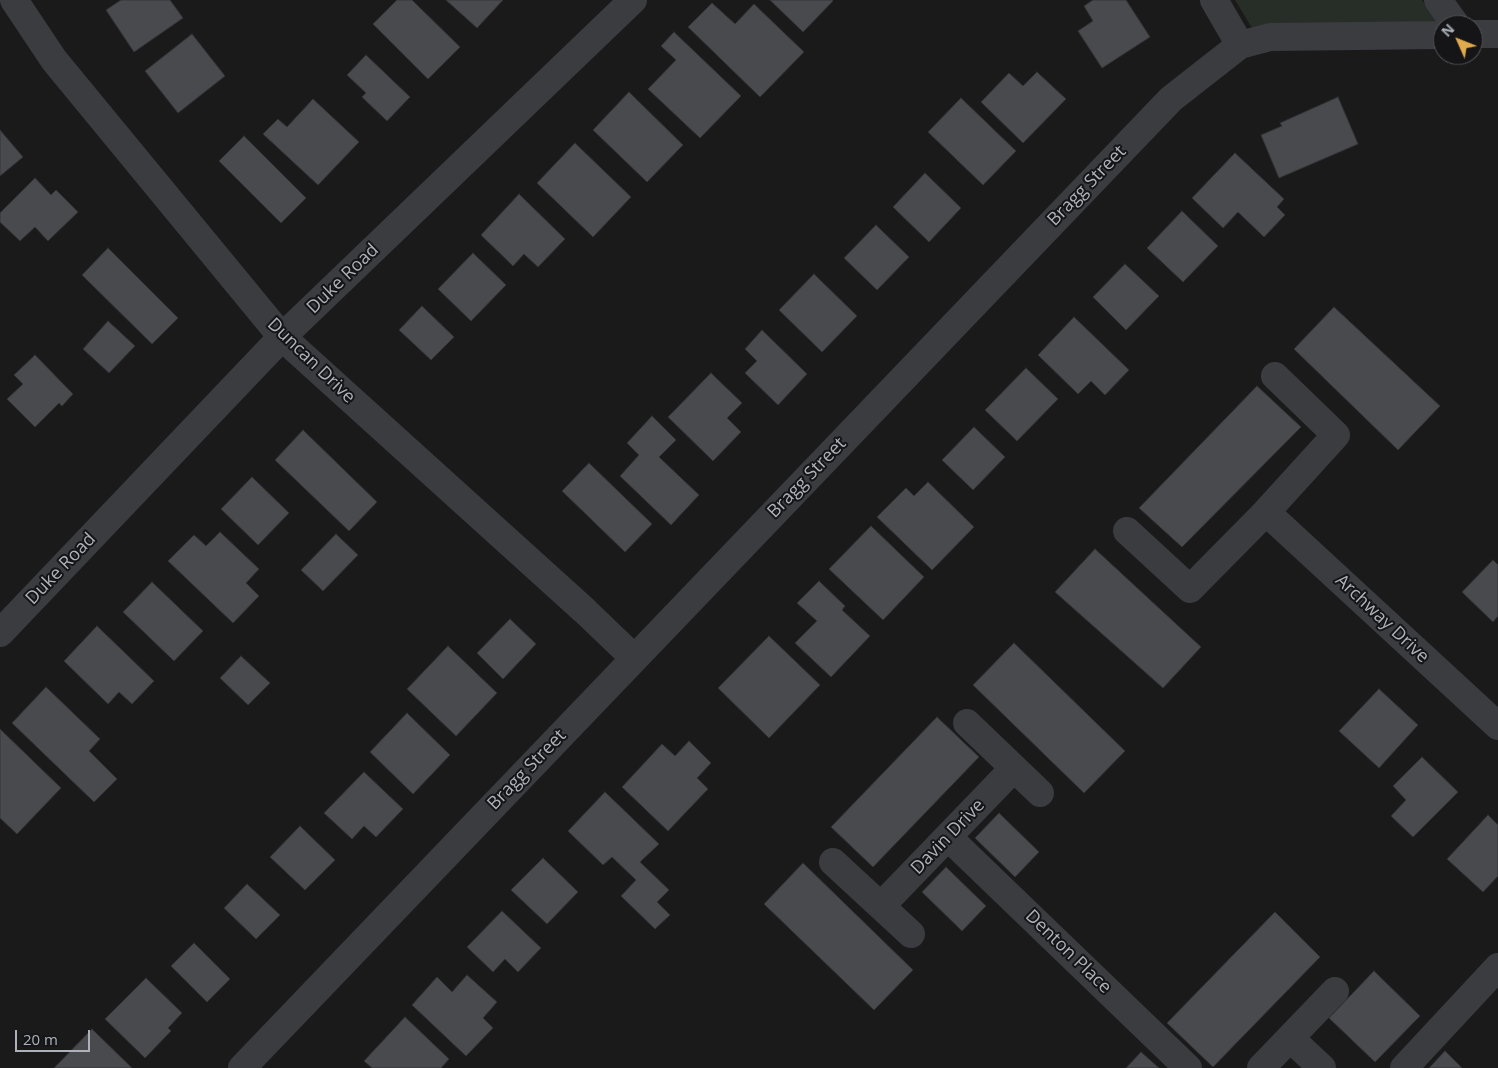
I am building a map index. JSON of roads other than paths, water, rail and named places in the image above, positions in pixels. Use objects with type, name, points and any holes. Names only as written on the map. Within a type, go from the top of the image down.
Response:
[{"type":"street","name":"Duncan Drive","points":[[14,0],[54,60],[282,337],[578,604],[634,658]]},
{"type":"street","name":"Duke Road","points":[[0,633],[282,337],[633,0]]},
{"type":"street","points":[[1214,0],[1240,46]]},
{"type":"street","points":[[1438,0],[1449,15]]},
{"type":"street","points":[[1483,34],[1498,34]]},
{"type":"street","name":"Bragg Street","points":[[242,1068],[1171,99],[1240,46],[1270,38],[1433,35]]},
{"type":"street","points":[[1127,531],[1190,589],[1266,512],[1336,435],[1275,376]]},
{"type":"street","name":"Archway Drive","points":[[1266,512],[1498,726]]},
{"type":"street","points":[[967,723],[1040,793]]},
{"type":"street","name":"Davin Drive","points":[[881,906],[1014,768]]},
{"type":"street","name":"Denton Place","points":[[948,837],[1188,1068]]},
{"type":"street","points":[[833,862],[911,934]]},
{"type":"street","points":[[1404,1068],[1498,967]]},
{"type":"street","points":[[1261,1068],[1335,991]]},
{"type":"street","points":[[1290,1038],[1322,1068]]}]
